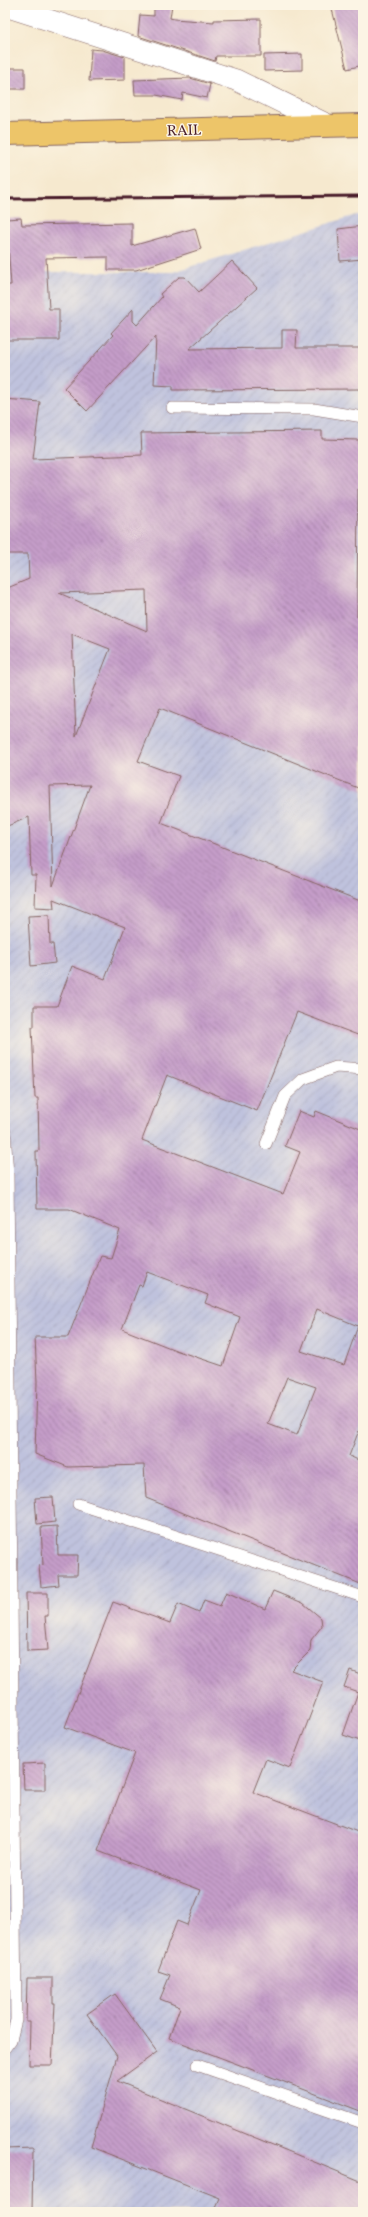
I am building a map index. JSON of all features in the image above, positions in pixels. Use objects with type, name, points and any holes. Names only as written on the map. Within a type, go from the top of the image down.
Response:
[{"type":"main road","name":"RAIL","points":[[5,134],[363,125]]},
{"type":"street","points":[[5,6],[32,9],[236,80],[328,125]]},
{"type":"lane","points":[[172,408],[314,409],[363,417]]},
{"type":"lane","points":[[266,1144],[285,1096],[303,1079],[336,1067],[363,1069]]},
{"type":"lane","points":[[5,1132],[8,1175],[9,1616],[16,2020],[11,2040],[5,2048]]},
{"type":"lane","points":[[78,1504],[363,1597]]},
{"type":"lane","points":[[197,2065],[363,2123]]},
{"type":"shaded area","points":[[356,215],[363,215],[363,2212],[5,2212],[5,272],[173,272]]},
{"type":"building","points":[[154,5],[172,5],[170,18],[174,19],[214,22],[214,20],[261,19],[261,56],[216,56],[215,61],[138,36],[140,15],[154,16]]},
{"type":"building","points":[[331,5],[363,5],[363,65],[347,69]]},
{"type":"building","points":[[91,49],[102,50],[125,57],[125,80],[89,81]]},
{"type":"building","points":[[302,54],[302,70],[264,71],[264,55]]},
{"type":"building","points":[[5,68],[25,68],[25,89],[5,89]]},
{"type":"building","points":[[190,78],[210,84],[207,98],[183,93],[182,100],[156,95],[135,95],[134,80]]},
{"type":"building","points":[[21,218],[22,225],[132,223],[132,246],[195,228],[201,249],[136,270],[108,270],[108,257],[46,258],[49,309],[59,309],[59,340],[5,340],[5,285],[11,285],[6,219]]},
{"type":"building","points":[[363,226],[363,259],[340,261],[338,229]]},
{"type":"building","points":[[232,261],[257,288],[189,349],[282,348],[282,330],[297,330],[296,348],[363,348],[363,389],[173,390],[173,386],[154,385],[156,336],[87,411],[64,388],[113,335],[111,333],[133,309],[133,321],[137,325],[162,297],[160,294],[179,277],[185,277],[199,292]]},
{"type":"building","points":[[5,399],[40,402],[33,459],[142,455],[141,433],[322,431],[322,439],[359,440],[359,454],[363,454],[363,490],[358,489],[357,617],[363,617],[363,790],[160,708],[138,761],[179,776],[161,823],[363,902],[363,1037],[297,1012],[257,1111],[167,1075],[142,1140],[283,1194],[300,1152],[285,1146],[299,1111],[314,1117],[316,1111],[363,1130],[363,1420],[349,1456],[363,1462],[363,1585],[146,1498],[144,1465],[68,1467],[35,1454],[37,1382],[35,1337],[68,1337],[100,1256],[111,1258],[120,1230],[69,1209],[37,1209],[36,1151],[39,1151],[38,1098],[35,1098],[32,1027],[34,1027],[34,1006],[57,1006],[72,966],[105,979],[125,927],[53,899],[54,908],[35,907],[36,875],[31,875],[29,817],[5,827],[5,589],[29,579],[28,554],[5,554]],"holes":[[[146,590],[147,631],[59,593]],[[72,634],[110,649],[76,736]],[[90,785],[53,886],[50,786]],[[147,1272],[208,1295],[205,1303],[240,1317],[223,1366],[178,1351],[122,1329],[139,1285],[142,1286]],[[317,1309],[358,1326],[344,1365],[301,1351]],[[287,1377],[316,1387],[297,1435],[268,1424]]]},
{"type":"building","points":[[49,915],[50,944],[53,944],[55,963],[31,966],[28,916]]},
{"type":"building","points":[[53,1497],[55,1522],[37,1524],[35,1498]]},
{"type":"building","points":[[57,1526],[58,1555],[78,1555],[77,1575],[58,1575],[59,1585],[41,1587],[39,1566],[43,1565],[41,1527]]},
{"type":"building","points":[[273,1591],[303,1603],[321,1618],[322,1626],[311,1640],[310,1651],[291,1670],[323,1682],[290,1768],[266,1759],[253,1792],[363,1834],[363,2112],[169,2038],[180,2007],[160,1999],[170,1975],[158,1971],[177,1921],[187,1925],[201,1890],[98,1851],[135,1753],[65,1727],[113,1602],[170,1623],[178,1604],[199,1613],[204,1600],[220,1606],[226,1592],[265,1609]]},
{"type":"building","points":[[26,1593],[48,1593],[48,1616],[45,1616],[48,1650],[27,1651]]},
{"type":"building","points":[[350,1670],[363,1675],[363,1742],[343,1735],[358,1692],[344,1687]]},
{"type":"building","points":[[45,1763],[45,1790],[24,1790],[23,1764]]},
{"type":"building","points":[[27,1978],[53,1978],[53,2003],[55,2003],[52,2065],[29,2065],[30,2022],[26,2022]]},
{"type":"building","points":[[115,1994],[157,2052],[117,2081],[363,2182],[363,2212],[214,2212],[220,2198],[91,2147],[117,2056],[87,2014]]},
{"type":"building","points":[[33,2148],[32,2212],[5,2212],[5,2149]]},
{"type":"railway","points":[[5,199],[363,196]]}]
